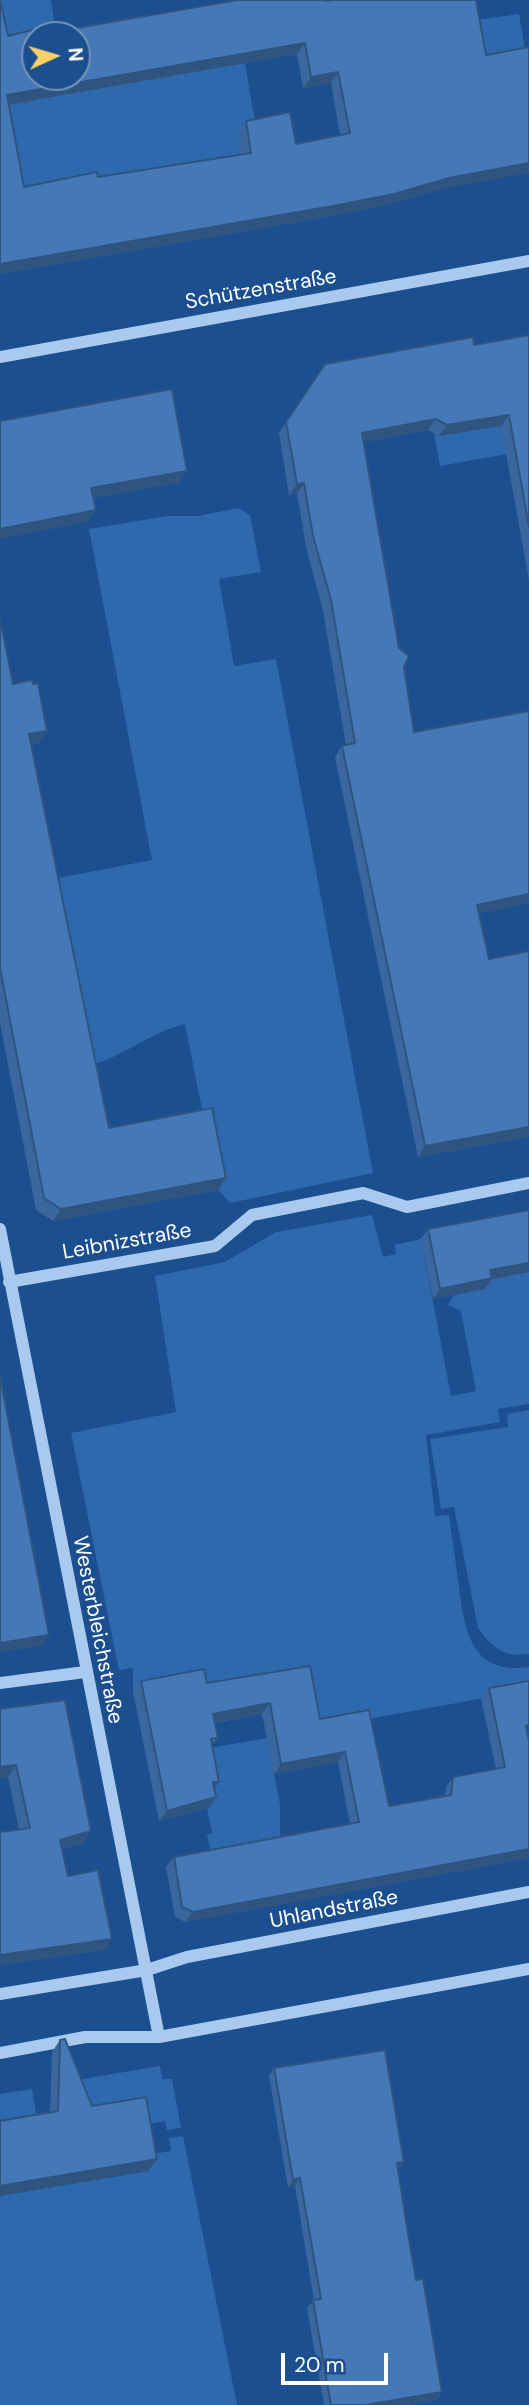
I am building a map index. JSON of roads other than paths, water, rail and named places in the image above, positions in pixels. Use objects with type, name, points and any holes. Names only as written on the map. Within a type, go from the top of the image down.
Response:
[{"type":"street","name":"Schützenstraße","points":[[0,356],[529,261]]},
{"type":"street","name":"Leibnizstraße","points":[[9,1282],[215,1246],[252,1215],[363,1193],[407,1207],[529,1183]]},
{"type":"street","name":"Westerbleichstraße","points":[[0,1229],[85,1672],[159,2037]]},
{"type":"street","points":[[0,1683],[85,1672]]},
{"type":"street","name":"Uhlandstraße","points":[[0,1994],[147,1970],[187,1957],[529,1892]]},
{"type":"street","points":[[0,2053],[85,2037],[159,2037],[529,1969]]}]
